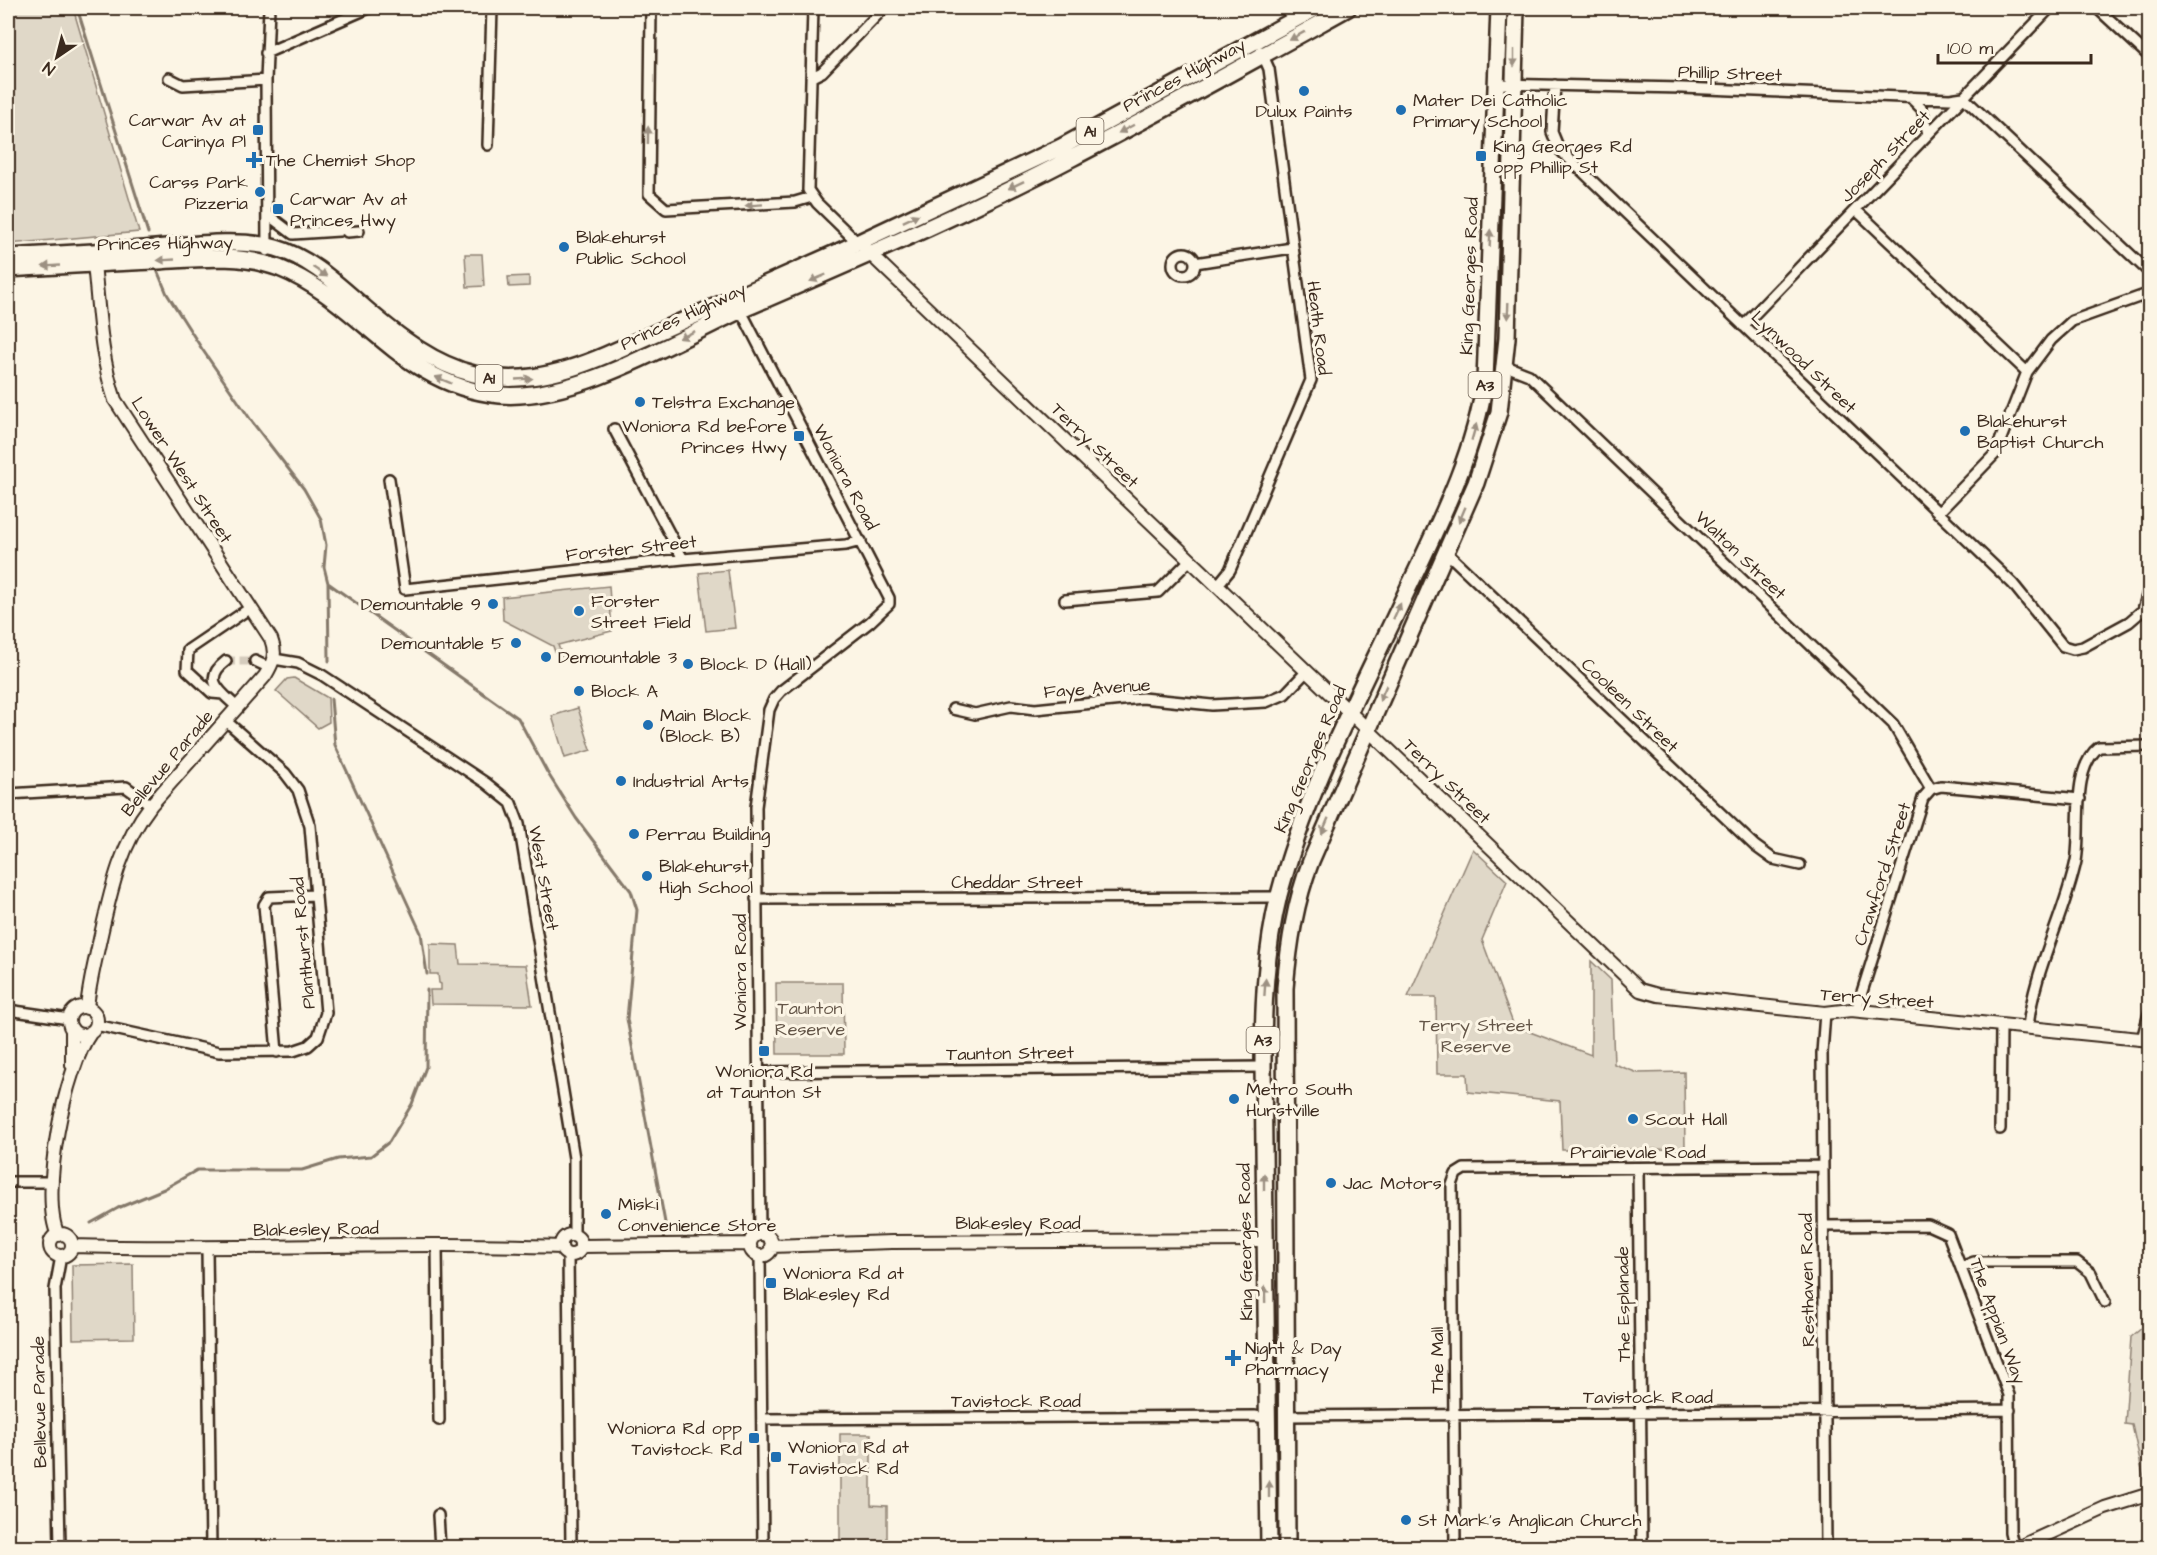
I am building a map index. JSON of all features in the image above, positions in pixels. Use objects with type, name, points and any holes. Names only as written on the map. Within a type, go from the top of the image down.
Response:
[{"type":"highway","name":"Princes Highway","points":[[8,257],[211,258],[266,263],[303,279],[419,368],[455,384],[500,395],[554,390],[594,378],[858,243],[1061,147],[1316,8]]},
{"type":"highway","name":"Princes Highway","points":[[8,269],[184,245],[268,247],[294,256],[326,276],[396,334],[426,355],[447,366],[488,378],[525,379],[572,370],[872,255],[1068,160],[1348,8]]},
{"type":"highway","name":"King Georges Road","points":[[1269,1548],[1263,1067],[1266,974],[1279,897],[1294,844],[1312,796],[1459,477],[1474,433],[1484,393],[1499,8]]},
{"type":"highway","name":"A3","points":[[1287,1548],[1285,988],[1295,909],[1311,861],[1485,461],[1499,412],[1506,366],[1516,8]]},
{"type":"highway","points":[[1285,1180],[1277,1196],[1276,1226],[1264,1240],[1272,1245],[1285,1274]]},
{"type":"street","points":[[266,263],[268,215],[266,53],[269,8]]},
{"type":"street","points":[[266,53],[369,8]]},
{"type":"street","points":[[488,145],[492,8]]},
{"type":"street","points":[[651,8],[650,194],[666,209],[795,202],[812,197]]},
{"type":"street","points":[[813,8],[807,181],[812,197],[858,243]]},
{"type":"street","points":[[812,76],[822,72],[884,8]]},
{"type":"street","name":"Joseph Street","points":[[1743,326],[2050,8]]},
{"type":"street","points":[[2097,8],[2150,57]]},
{"type":"street","name":"Heath Road","points":[[1217,586],[1230,570],[1311,380],[1269,69],[1255,41]]},
{"type":"street","points":[[169,78],[183,85],[266,80]]},
{"type":"street","name":"Phillip Street","points":[[1495,84],[1963,97]]},
{"type":"street","name":"Lynwood Street","points":[[1555,85],[1552,132],[1555,145],[2020,592],[2068,649],[2083,647],[2129,622],[2147,607]]},
{"type":"street","points":[[1910,97],[1922,109],[1928,134]]},
{"type":"street","points":[[1963,97],[2150,273]]},
{"type":"street","points":[[1856,210],[2027,372]]},
{"type":"street","points":[[268,215],[293,234],[339,231],[343,227],[347,232],[359,231]]},
{"type":"street","name":"Terry Street","points":[[858,243],[1640,990],[1658,995],[1825,1013],[1856,1011],[2146,1040]]},
{"type":"street","points":[[1195,263],[1292,248]]},
{"type":"street","name":"Lower West Street","points":[[93,257],[99,334],[105,370],[116,400],[271,639],[272,663]]},
{"type":"street","points":[[1938,513],[1995,454],[2027,372],[2051,340],[2072,321],[2150,293]]},
{"type":"street","name":"Woniora Road","points":[[738,305],[861,540],[887,592],[889,604],[870,622],[781,691],[770,705],[756,807],[760,1235]]},
{"type":"street","name":"Walton Street","points":[[1506,366],[1529,375],[1893,724],[1930,789]]},
{"type":"street","points":[[614,429],[684,559]]},
{"type":"street","name":"Forster Street","points":[[389,479],[405,589],[684,559],[846,545],[861,540]]},
{"type":"street","name":"Cooleen Street","points":[[1446,552],[1763,854],[1773,859],[1800,865]]},
{"type":"street","points":[[1065,600],[1158,592],[1190,560]]},
{"type":"street","points":[[2147,607],[2150,585]]},
{"type":"street","points":[[223,694],[212,693],[188,670],[188,650],[250,608]]},
{"type":"street","points":[[226,661],[219,666],[213,679],[214,686],[237,707]]},
{"type":"street","name":"West Street","points":[[255,661],[298,663],[322,675],[486,783],[511,803],[519,824],[574,1158],[578,1241]]},
{"type":"street","name":"Bellevue Parade","points":[[87,1008],[114,874],[134,829],[151,805],[237,707],[272,663]]},
{"type":"street","name":"Faye Avenue","points":[[953,709],[975,714],[1011,706],[1035,709],[1142,698],[1212,705],[1266,702],[1285,694],[1306,672]]},
{"type":"street","name":"Planthurst Road","points":[[93,1029],[219,1052],[293,1052],[308,1046],[318,1037],[325,1023],[310,826],[298,790],[285,773],[225,720]]},
{"type":"street","points":[[2028,1028],[2033,1000],[2076,860],[2082,776],[2096,749],[2150,746]]},
{"type":"street","name":"Crawford Street","points":[[1856,1011],[1923,798],[1930,789],[1941,786],[2080,799]]},
{"type":"street","points":[[8,794],[126,787],[151,805]]},
{"type":"street","points":[[278,1052],[264,905],[269,897],[316,895]]},
{"type":"street","name":"Cheddar Street","points":[[756,899],[1279,897]]},
{"type":"street","points":[[58,1235],[54,1227],[55,1138],[81,1048],[93,1029],[95,1015],[87,1008],[75,1009],[70,1024],[73,1072]]},
{"type":"street","points":[[8,1010],[70,1024],[80,1035],[93,1029]]},
{"type":"street","points":[[2146,1040],[2150,1010]]},
{"type":"street","name":"Resthaven Road","points":[[1825,1013],[1822,1047],[1822,1166],[1826,1548]]},
{"type":"street","points":[[2000,1128],[2002,1121],[2001,1026]]},
{"type":"street","name":"Taunton Street","points":[[757,1072],[1263,1067]]},
{"type":"street","name":"Prairievale Road","points":[[1456,1174],[1464,1169],[1822,1166]]},
{"type":"street","name":"The Esplanade","points":[[1638,1168],[1642,1548]]},
{"type":"street","name":"The Mall","points":[[1455,1548],[1452,1185],[1456,1174]]},
{"type":"street","points":[[8,1182],[53,1182]]},
{"type":"street","name":"The Appian Way","points":[[1823,1226],[1936,1226],[1948,1234],[2006,1386],[2010,1410],[2010,1532],[2016,1548]]},
{"type":"street","points":[[58,1235],[69,1237],[72,1246],[69,1253],[61,1256],[54,1253],[51,1247],[52,1239],[58,1235]]},
{"type":"street","points":[[760,1235],[768,1238],[771,1246],[769,1252],[760,1256],[752,1251],[750,1244],[753,1238],[760,1235]]},
{"type":"street","points":[[571,1548],[565,1238],[578,1241],[750,1244]]},
{"type":"street","name":"Blakesley Road","points":[[771,1246],[904,1242],[1264,1240]]},
{"type":"street","points":[[437,1245],[439,1420]]},
{"type":"street","name":"Blakesley Road","points":[[72,1246],[207,1249],[437,1245],[565,1251]]},
{"type":"street","points":[[207,1249],[211,1548]]},
{"type":"street","name":"Bellevue Parade","points":[[60,1548],[55,1289],[61,1256]]},
{"type":"street","points":[[760,1256],[763,1548]]},
{"type":"street","points":[[1960,1267],[1974,1262],[2077,1262],[2091,1273],[2105,1302]]},
{"type":"street","name":"Tavistock Road","points":[[1286,1416],[2010,1410]]},
{"type":"street","name":"Tavistock Road","points":[[762,1419],[1243,1416],[1269,1419]]},
{"type":"street","points":[[2016,1548],[2105,1508],[2150,1494]]},
{"type":"street","points":[[438,1515],[440,1548]]},
{"type":"green space","points":[[8,8],[73,8],[139,232],[8,244]]},
{"type":"green space","points":[[465,254],[482,254],[484,286],[467,287]]},
{"type":"green space","points":[[529,276],[529,286],[509,287],[508,277]]},
{"type":"green space","points":[[728,570],[735,628],[706,631],[699,573]]},
{"type":"green space","points":[[609,586],[612,631],[558,645],[563,659],[558,661],[553,646],[503,620],[502,597]]},
{"type":"green space","points":[[294,678],[328,698],[329,722],[318,728],[276,691],[287,679]]},
{"type":"green space","points":[[578,708],[591,750],[565,758],[552,716]]},
{"type":"green space","name":"Terry Street Reserve","points":[[1473,849],[1507,881],[1482,940],[1514,1026],[1591,1055],[1591,961],[1611,980],[1614,1064],[1638,1073],[1684,1072],[1685,1149],[1562,1150],[1560,1101],[1468,1092],[1467,1074],[1437,1074],[1436,997],[1408,997]]},
{"type":"green space","points":[[430,944],[458,945],[460,964],[526,965],[532,1005],[431,1004],[430,990],[441,990],[441,984],[438,974],[430,974]]},
{"type":"green space","name":"Taunton Reserve","points":[[776,983],[843,983],[844,1054],[777,1054]]},
{"type":"green space","points":[[133,1264],[134,1338],[73,1339],[72,1265]]},
{"type":"green space","points":[[2149,1322],[2150,1479],[2144,1480],[2132,1425],[2125,1424],[2131,1337]]},
{"type":"green space","points":[[840,1434],[871,1434],[871,1505],[887,1506],[887,1547],[840,1547]]},
{"type":"waterway","points":[[77,8],[148,233]]},
{"type":"waterway","points":[[157,270],[167,294],[202,349],[253,423],[304,489],[321,519],[326,545],[324,567],[328,583],[329,661]]},
{"type":"waterway","points":[[328,583],[518,718],[547,772],[576,818],[631,891],[637,910],[627,1019],[666,1228]]},
{"type":"waterway","points":[[331,699],[335,745],[421,933],[427,974]]},
{"type":"waterway","points":[[91,1223],[118,1208],[164,1189],[197,1170],[302,1170],[338,1159],[371,1156],[389,1142],[412,1104],[426,1067],[427,990]]},
{"type":"tunnel","points":[[226,661],[255,661]]},
{"type":"place","name":"Dulux Paints","points":[[1304,91]]},
{"type":"place","name":"Mater Dei Catholic Primary School","points":[[1401,110]]},
{"type":"place","name":"Carwar Av at Carinya Pl","points":[[258,130]]},
{"type":"place","name":"King Georges Rd opp Phillip St","points":[[1481,156]]},
{"type":"place","name":"The Chemist Shop","points":[[254,160]]},
{"type":"place","name":"Carss Park Pizzeria","points":[[260,192]]},
{"type":"place","name":"Carwar Av at Princes Hwy","points":[[278,209]]},
{"type":"place","name":"Blakehurst Public School","points":[[564,247]]},
{"type":"place","name":"Telstra Exchange","points":[[640,402]]},
{"type":"place","name":"Blakehurst Baptist Church","points":[[1965,431]]},
{"type":"place","name":"Woniora Rd before Princes Hwy","points":[[799,436]]},
{"type":"place","name":"Demountable 9","points":[[493,604]]},
{"type":"place","name":"Forster Street Field","points":[[579,611]]},
{"type":"place","name":"Demountable 5","points":[[516,643]]},
{"type":"place","name":"Demountable 3","points":[[546,657]]},
{"type":"place","name":"Block D (Hall)","points":[[688,664]]},
{"type":"place","name":"Block A","points":[[579,691]]},
{"type":"place","name":"Main Block (Block B)","points":[[648,725]]},
{"type":"place","name":"Industrial Arts","points":[[621,781]]},
{"type":"place","name":"Perrau Building","points":[[634,834]]},
{"type":"place","name":"Blakehurst High School","points":[[647,876]]},
{"type":"place","name":"Woniora Rd at Taunton St","points":[[764,1051]]},
{"type":"place","name":"Metro South Hurstville","points":[[1234,1099]]},
{"type":"place","name":"Scout Hall","points":[[1633,1119]]},
{"type":"place","name":"Jac Motors","points":[[1331,1183]]},
{"type":"place","name":"Miski Convenience Store","points":[[606,1214]]},
{"type":"place","name":"Woniora Rd at Blakesley Rd","points":[[771,1283]]},
{"type":"place","name":"Night & Day Pharmacy","points":[[1233,1358]]},
{"type":"place","name":"Woniora Rd opp Tavistock Rd","points":[[754,1438]]},
{"type":"place","name":"Woniora Rd at Tavistock Rd","points":[[776,1457]]},
{"type":"place","name":"St Mark's Anglican Church","points":[[1406,1520]]}]
